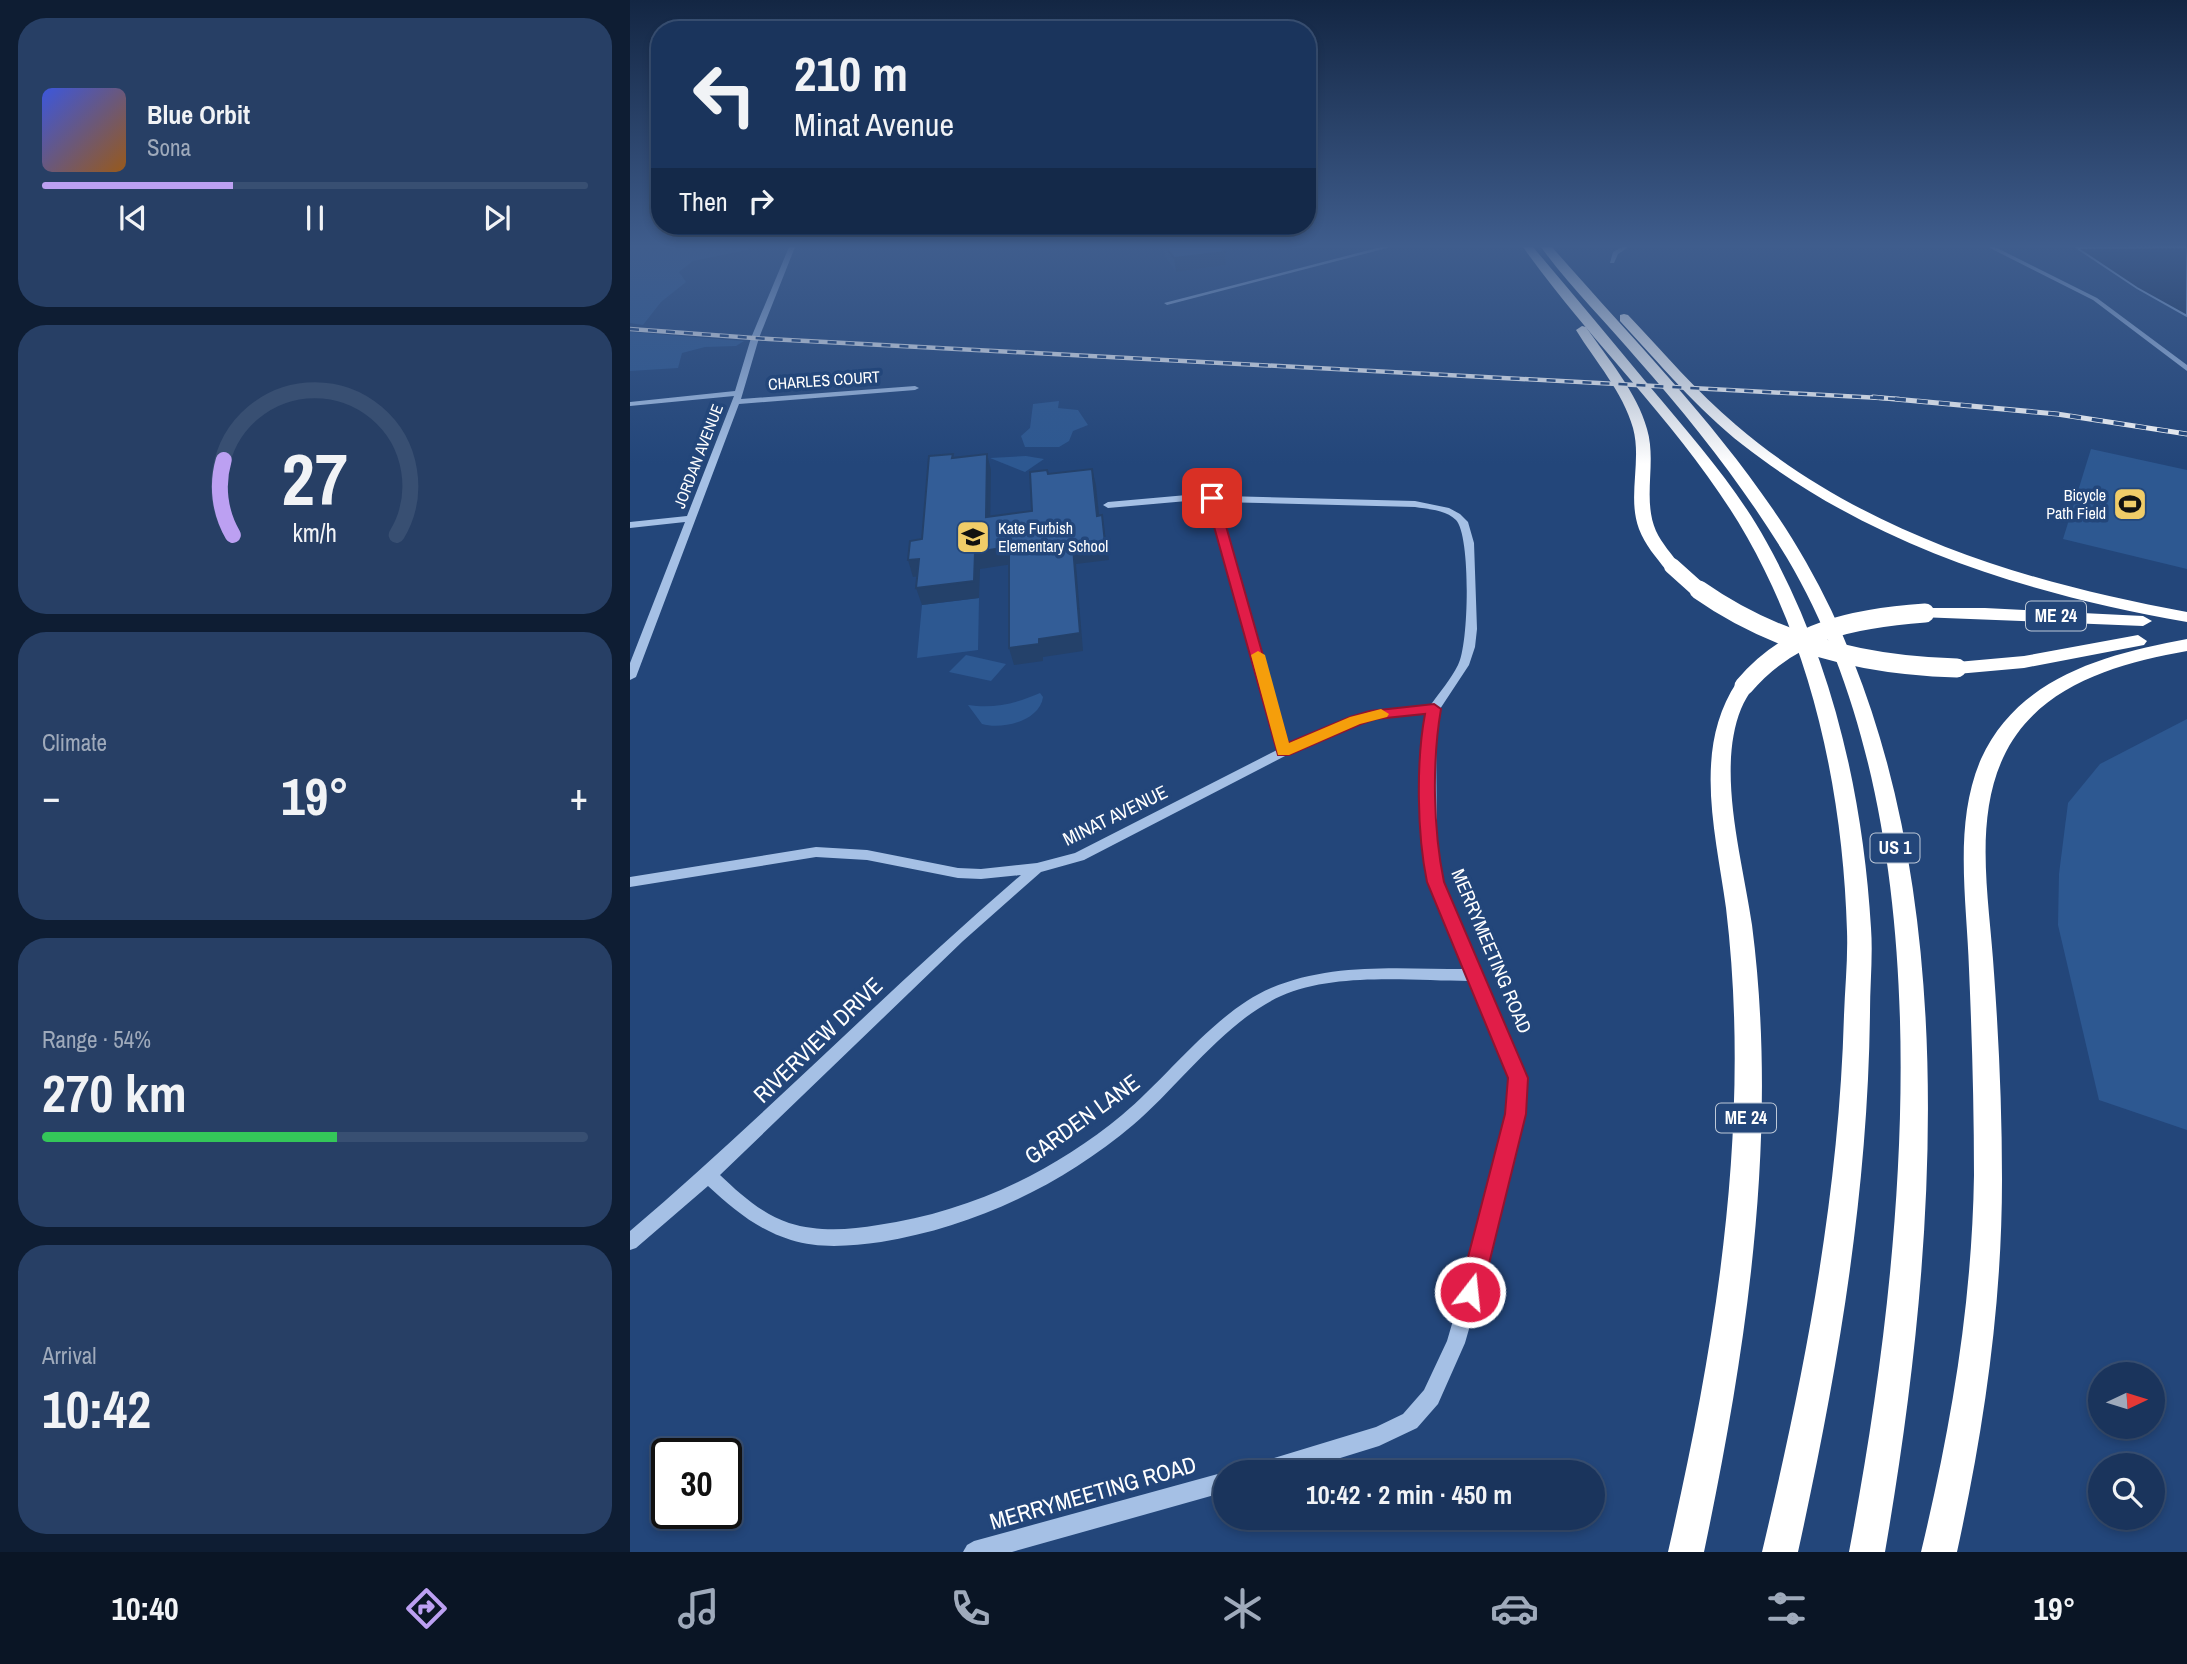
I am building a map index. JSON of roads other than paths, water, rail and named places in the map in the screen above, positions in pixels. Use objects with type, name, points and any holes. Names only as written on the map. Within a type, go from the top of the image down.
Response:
[{"type":"highway","points":[[1575,319],[1640,427],[1644,462],[1642,516],[1653,541],[1672,566],[1699,590],[1750,621],[1823,650],[1906,666],[1957,668],[1999,666],[2143,640],[2187,636]]},
{"type":"highway","name":"US 1","points":[[1588,319],[1706,463],[1759,544],[1789,608],[1817,682],[1830,725],[1844,795],[1859,932],[1858,1067],[1852,1145],[1828,1328],[1780,1552]]},
{"type":"highway","name":"US 1","points":[[1608,319],[1723,454],[1780,533],[1800,566],[1835,635],[1877,760],[1888,810],[1905,916],[1914,1053],[1913,1133],[1901,1311],[1889,1415],[1867,1552]]},
{"type":"highway","points":[[1625,319],[1734,430],[1801,480],[1881,523],[2003,573],[2117,605],[2187,617]]},
{"type":"highway","name":"ME 24","points":[[1686,1552],[1715,1413],[1732,1294],[1743,1181],[1748,1059],[1741,931],[1721,762],[1725,726],[1733,704],[1744,686],[1769,661],[1816,635],[1873,619],[1925,613],[1985,613],[2187,623]]},
{"type":"highway","points":[[1939,1552],[1963,1444],[1976,1366],[1984,1291],[1987,1099],[1975,844],[1975,819],[1983,783],[1995,752],[2016,719],[2051,689],[2110,661],[2187,645]]},
{"type":"street","name":"JORDAN AVENUE","points":[[630,677],[737,398],[763,319]]},
{"type":"street","points":[[2122,319],[2187,369]]},
{"type":"street","name":"CHARLES COURT","points":[[737,398],[915,388]]},
{"type":"street","points":[[630,404],[737,398]]},
{"type":"street","points":[[1212,498],[1283,752]]},
{"type":"street","name":"MERRYMEETING ROAD","points":[[1108,505],[1212,498],[1404,503],[1432,507],[1457,516],[1466,529],[1469,543],[1471,638],[1464,665],[1434,709],[1430,731],[1430,854],[1436,882],[1473,975],[1513,1061],[1518,1078],[1518,1096],[1485,1242],[1456,1343],[1432,1397],[1410,1421],[1379,1436],[1303,1460]]},
{"type":"street","points":[[630,526],[690,519]]},
{"type":"street","name":"MINAT AVENUE","points":[[630,882],[816,852],[867,855],[958,873],[981,874],[1037,868],[1079,857],[1283,752],[1366,717],[1434,709]]},
{"type":"street","name":"RIVERVIEW DRIVE","points":[[630,1242],[708,1175],[958,937],[1037,868]]},
{"type":"street","name":"GARDEN LANE","points":[[708,1175],[757,1218],[782,1229],[813,1237],[848,1238],[921,1227],[990,1204],[1022,1190],[1078,1156],[1125,1122],[1236,1020],[1276,992],[1301,983],[1329,979],[1473,975]]},
{"type":"street","name":"MERRYMEETING ROAD","points":[[974,1552],[1213,1485]]},
{"type":"railway","points":[[630,329],[769,339],[1889,398]]},
{"type":"railway","points":[[1873,397],[1889,398]]},
{"type":"railway","points":[[1889,398],[1899,399]]},
{"type":"railway","points":[[1889,398],[2057,414],[2187,434]]},
{"type":"place","name":"Bicycle Path Field","points":[[2130,504]]},
{"type":"place","name":"Kate Furbish Elementary School","points":[[973,537]]}]
